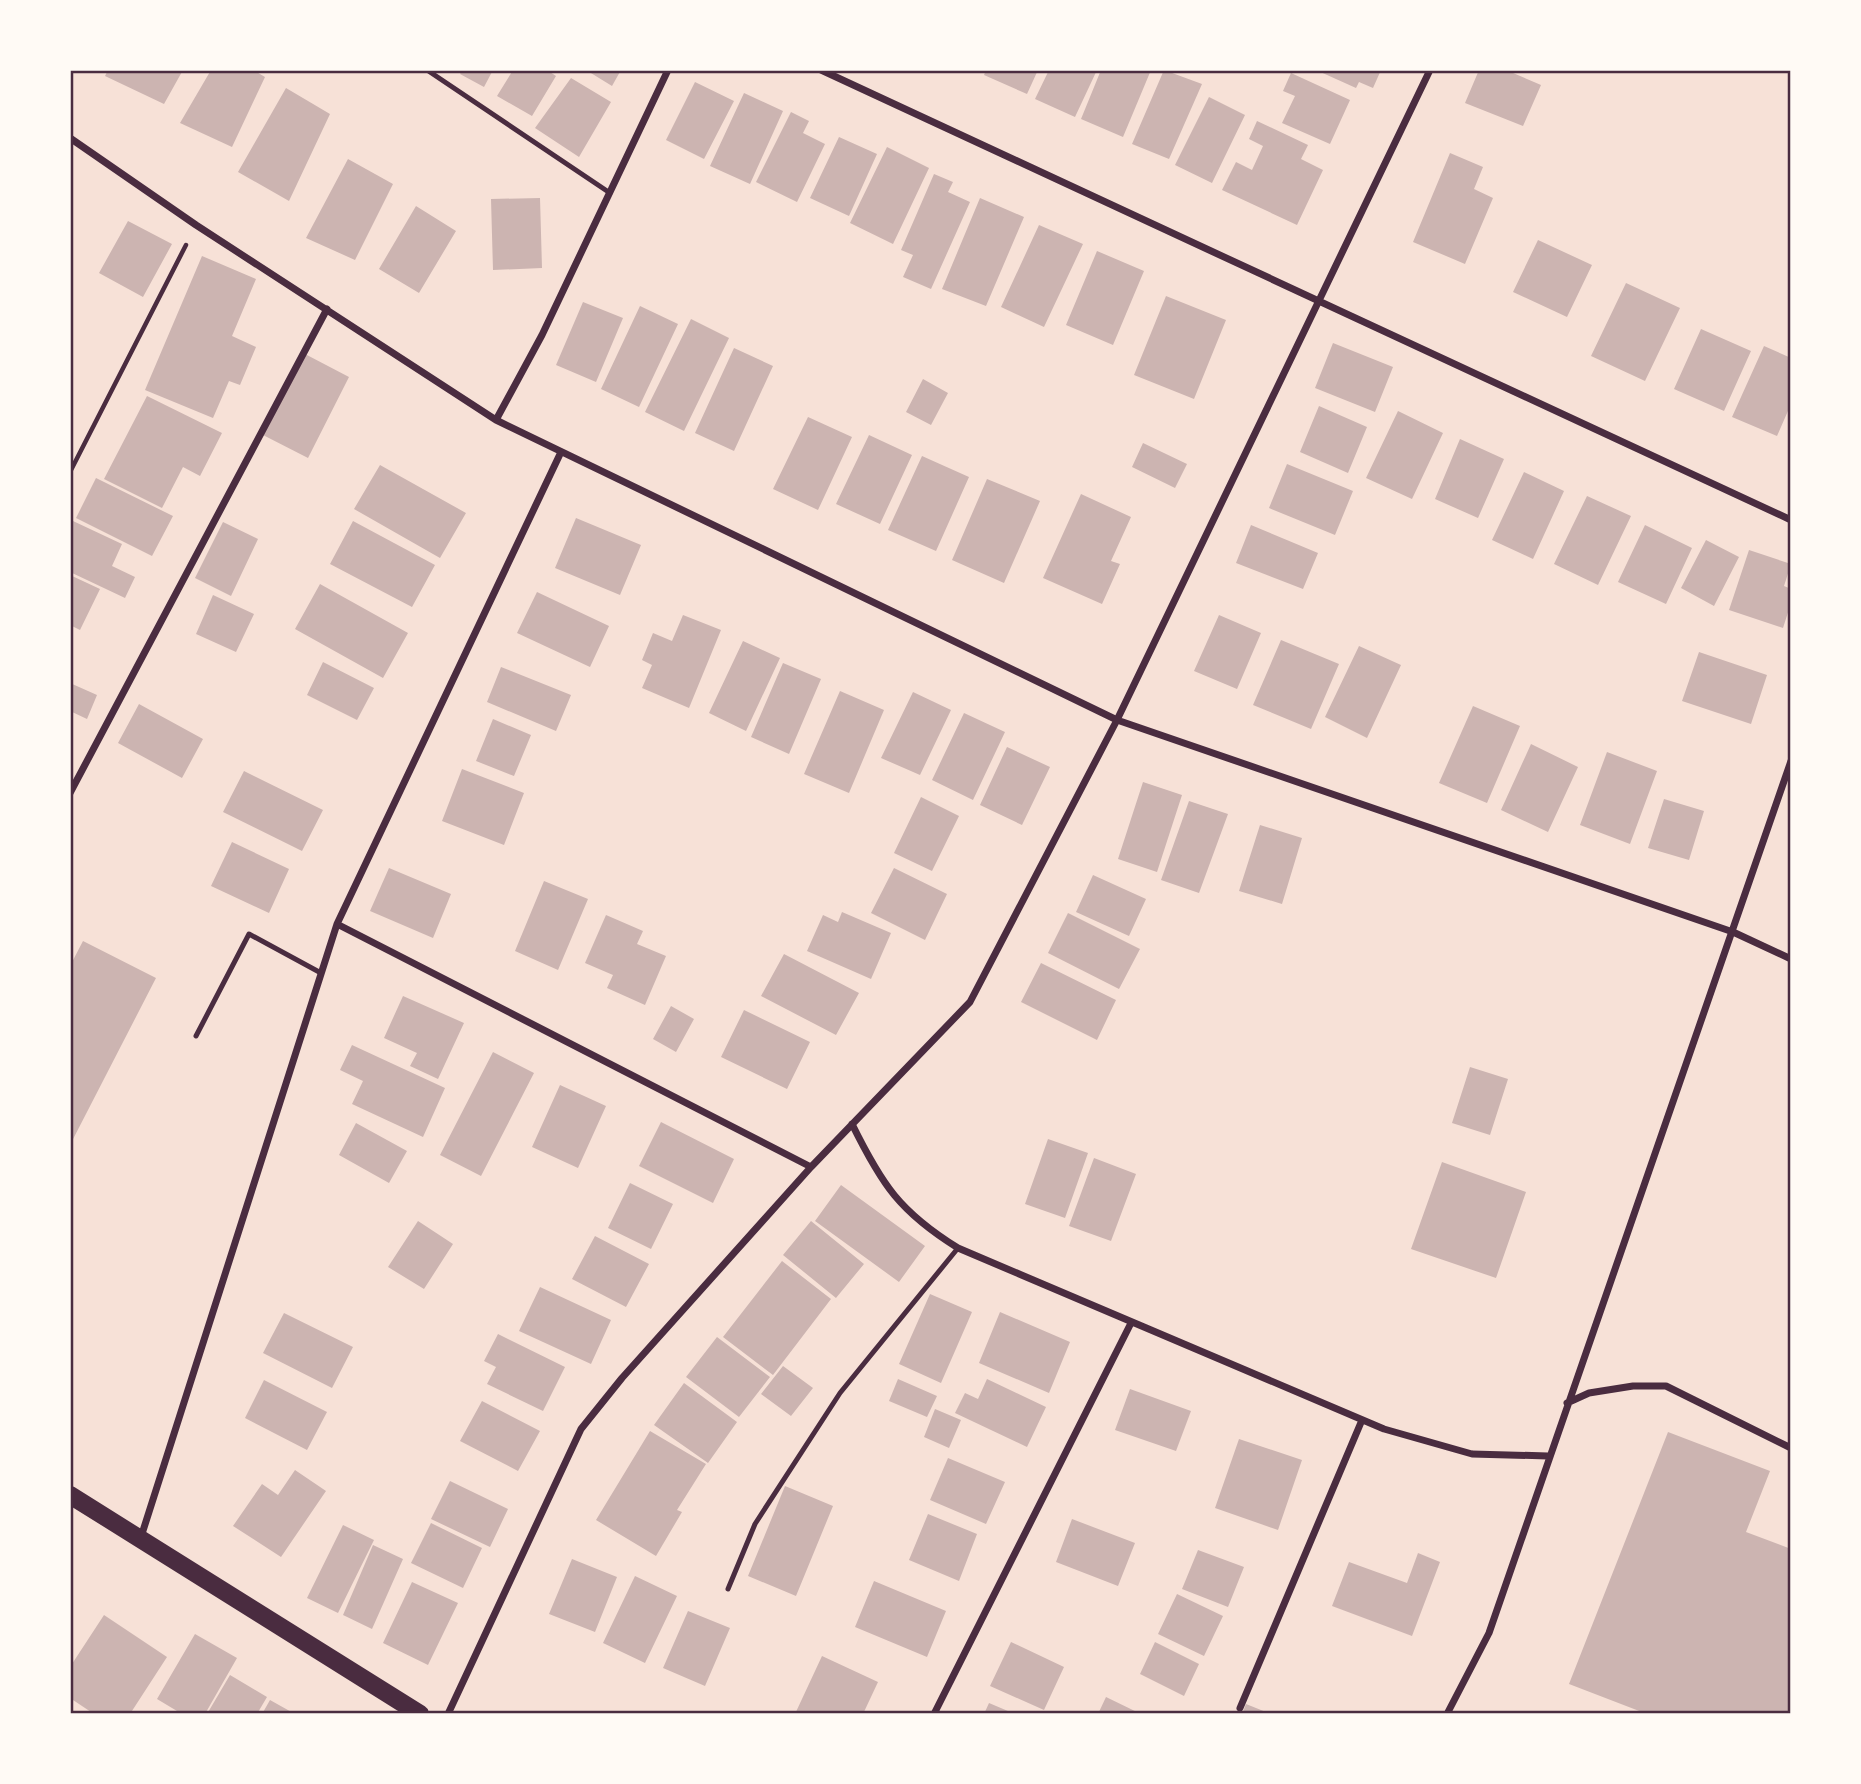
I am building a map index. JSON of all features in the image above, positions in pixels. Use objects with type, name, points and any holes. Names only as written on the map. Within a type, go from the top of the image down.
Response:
[{"type":"main road","points":[[70,1494],[420,1714]]},
{"type":"street","points":[[496,420],[542,335],[668,70]]},
{"type":"street","points":[[821,70],[1320,299],[1791,520]]},
{"type":"street","points":[[448,1714],[581,1429],[622,1378],[811,1167],[970,1002],[1117,720],[1430,70]]},
{"type":"street","points":[[70,138],[196,225],[496,420],[1117,720],[1733,932],[1791,958]]},
{"type":"street","points":[[70,793],[327,309]]},
{"type":"street","points":[[141,1538],[337,924],[561,452]]},
{"type":"street","points":[[1447,1714],[1489,1633],[1548,1456],[1791,761]]},
{"type":"street","points":[[337,924],[811,1167]]},
{"type":"street","points":[[852,1124],[885,1187],[902,1207],[958,1248],[1362,1420],[1472,1454],[1548,1456]]},
{"type":"street","points":[[934,1714],[1130,1323]]},
{"type":"street","points":[[1567,1403],[1589,1393],[1633,1386],[1665,1386],[1791,1448]]},
{"type":"street","points":[[1240,1708],[1362,1420]]},
{"type":"lane","points":[[427,70],[610,193]]},
{"type":"lane","points":[[196,1036],[249,934],[321,973]]},
{"type":"lane","points":[[728,1589],[755,1524],[840,1393],[958,1248]]},
{"type":"path","points":[[70,472],[196,225]]},
{"type":"building","points":[[108,70],[183,70],[164,104],[105,76]]},
{"type":"building","points":[[211,70],[253,70],[265,77],[232,147],[180,123]]},
{"type":"building","points":[[463,70],[493,70],[484,87],[460,74]]},
{"type":"building","points":[[513,70],[547,70],[556,76],[532,116],[497,96]]},
{"type":"building","points":[[586,70],[621,70],[612,86]]},
{"type":"building","points":[[986,70],[1038,70],[1027,94],[984,75]]},
{"type":"building","points":[[1049,70],[1097,70],[1075,117],[1035,99]]},
{"type":"building","points":[[1101,70],[1151,70],[1123,137],[1081,119]]},
{"type":"building","points":[[1164,70],[1202,84],[1169,159],[1132,144]]},
{"type":"building","points":[[1316,70],[1381,70],[1373,88],[1359,82],[1356,88]]},
{"type":"building","points":[[1479,70],[1506,70],[1541,85],[1523,126],[1465,103]]},
{"type":"building","points":[[1291,73],[1350,100],[1330,144],[1282,123],[1295,96],[1283,91]]},
{"type":"building","points":[[571,78],[611,102],[579,157],[535,128]]},
{"type":"building","points":[[695,82],[734,101],[704,159],[666,140]]},
{"type":"building","points":[[286,88],[330,114],[289,201],[238,172]]},
{"type":"building","points":[[744,93],[783,111],[750,184],[710,166]]},
{"type":"building","points":[[1209,97],[1245,115],[1212,183],[1175,165]]},
{"type":"building","points":[[791,112],[809,121],[803,133],[825,144],[797,202],[756,182]]},
{"type":"building","points":[[1257,121],[1308,145],[1301,159],[1323,170],[1297,225],[1222,190],[1236,162],[1252,170],[1263,146],[1249,139]]},
{"type":"building","points":[[839,137],[877,154],[849,216],[810,198]]},
{"type":"building","points":[[887,147],[929,168],[893,244],[850,223]]},
{"type":"building","points":[[1450,153],[1483,167],[1474,189],[1493,198],[1465,264],[1413,242]]},
{"type":"building","points":[[348,159],[393,184],[355,260],[306,238]]},
{"type":"building","points":[[934,174],[953,182],[948,192],[970,202],[931,289],[903,277],[913,255],[901,250]]},
{"type":"building","points":[[540,198],[542,268],[493,270],[491,199]]},
{"type":"building","points":[[980,198],[1024,217],[986,306],[942,289]]},
{"type":"building","points":[[416,206],[456,231],[419,293],[379,269]]},
{"type":"building","points":[[128,221],[172,244],[143,297],[99,273]]},
{"type":"building","points":[[1039,225],[1083,244],[1044,327],[1001,307]]},
{"type":"building","points":[[1538,240],[1592,265],[1567,317],[1513,292]]},
{"type":"building","points":[[1097,251],[1144,271],[1113,345],[1066,325]]},
{"type":"building","points":[[202,256],[256,279],[232,336],[256,347],[240,385],[229,381],[213,418],[145,390]]},
{"type":"building","points":[[1626,283],[1680,308],[1645,381],[1591,356]]},
{"type":"building","points":[[1166,296],[1226,320],[1194,399],[1134,375]]},
{"type":"building","points":[[583,302],[623,318],[596,382],[556,365]]},
{"type":"building","points":[[640,306],[678,324],[639,407],[601,389]]},
{"type":"building","points":[[691,319],[729,338],[684,431],[645,412]]},
{"type":"building","points":[[1701,329],[1751,351],[1724,411],[1674,389]]},
{"type":"building","points":[[1333,343],[1393,367],[1375,412],[1315,388]]},
{"type":"building","points":[[1764,346],[1791,358],[1791,404],[1777,436],[1732,417]]},
{"type":"building","points":[[734,348],[773,366],[734,451],[695,433]]},
{"type":"building","points":[[305,354],[349,377],[308,458],[263,435]]},
{"type":"building","points":[[923,379],[948,393],[931,425],[906,412]]},
{"type":"building","points":[[147,396],[222,433],[200,476],[183,467],[162,508],[104,479]]},
{"type":"building","points":[[1319,406],[1367,427],[1348,473],[1300,452]]},
{"type":"building","points":[[1398,411],[1443,433],[1412,499],[1366,478]]},
{"type":"building","points":[[808,417],[852,437],[818,510],[773,489]]},
{"type":"building","points":[[869,435],[912,455],[880,524],[836,504]]},
{"type":"building","points":[[1460,439],[1504,459],[1478,518],[1435,499]]},
{"type":"building","points":[[1143,443],[1187,464],[1175,488],[1132,467]]},
{"type":"building","points":[[922,456],[969,477],[936,551],[888,530]]},
{"type":"building","points":[[1287,464],[1353,491],[1335,535],[1269,508]]},
{"type":"building","points":[[380,465],[466,513],[440,558],[354,509]]},
{"type":"building","points":[[1524,472],[1564,491],[1533,559],[1492,540]]},
{"type":"building","points":[[96,478],[173,516],[152,556],[76,518]]},
{"type":"building","points":[[987,479],[1040,501],[1004,583],[952,560]]},
{"type":"building","points":[[1081,494],[1131,517],[1111,561],[1120,564],[1102,604],[1043,578]]},
{"type":"building","points":[[1587,496],[1631,516],[1598,585],[1554,564]]},
{"type":"building","points":[[576,518],[641,545],[620,595],[555,568]]},
{"type":"building","points":[[73,521],[122,544],[112,566],[135,577],[125,598],[70,572],[70,528]]},
{"type":"building","points":[[353,521],[435,565],[412,607],[330,564]]},
{"type":"building","points":[[223,522],[258,539],[231,596],[195,578]]},
{"type":"building","points":[[1251,525],[1318,553],[1303,589],[1236,563]]},
{"type":"building","points":[[1645,525],[1692,548],[1666,604],[1618,582]]},
{"type":"building","points":[[1706,540],[1739,557],[1714,606],[1681,588]]},
{"type":"building","points":[[1749,550],[1791,564],[1784,586],[1791,589],[1791,603],[1783,628],[1729,610]]},
{"type":"building","points":[[70,575],[100,589],[80,630],[70,625]]},
{"type":"building","points":[[320,584],[408,633],[383,678],[295,629]]},
{"type":"building","points":[[537,592],[609,626],[590,667],[517,633]]},
{"type":"building","points":[[213,595],[254,614],[236,652],[196,634]]},
{"type":"building","points":[[683,615],[721,630],[689,708],[642,688],[652,665],[642,660],[653,633],[672,641]]},
{"type":"building","points":[[1219,615],[1261,633],[1237,689],[1194,671]]},
{"type":"building","points":[[1281,640],[1339,664],[1311,729],[1253,705]]},
{"type":"building","points":[[743,641],[780,658],[746,731],[709,713]]},
{"type":"building","points":[[1359,646],[1401,665],[1367,738],[1325,717]]},
{"type":"building","points":[[1699,652],[1767,675],[1751,724],[1682,701]]},
{"type":"building","points":[[323,662],[374,688],[357,720],[307,695]]},
{"type":"building","points":[[783,663],[821,679],[789,754],[751,737]]},
{"type":"building","points":[[501,667],[571,695],[556,731],[487,702]]},
{"type":"building","points":[[70,683],[97,695],[87,719],[70,711]]},
{"type":"building","points":[[840,691],[884,710],[849,793],[804,774]]},
{"type":"building","points":[[913,692],[951,710],[920,775],[881,758]]},
{"type":"building","points":[[139,704],[203,739],[182,778],[118,743]]},
{"type":"building","points":[[1473,706],[1520,726],[1487,803],[1439,783]]},
{"type":"building","points":[[964,713],[1005,732],[973,800],[932,780]]},
{"type":"building","points":[[493,719],[531,735],[514,776],[476,761]]},
{"type":"building","points":[[1531,744],[1578,767],[1548,832],[1501,810]]},
{"type":"building","points":[[1007,747],[1050,767],[1022,825],[980,805]]},
{"type":"building","points":[[1607,752],[1657,771],[1630,844],[1580,825]]},
{"type":"building","points":[[462,769],[524,793],[504,845],[442,821]]},
{"type":"building","points":[[244,771],[323,810],[302,851],[223,812]]},
{"type":"building","points":[[1143,782],[1182,795],[1157,872],[1118,859]]},
{"type":"building","points":[[921,797],[959,816],[932,871],[894,853]]},
{"type":"building","points":[[1664,799],[1704,811],[1689,860],[1648,848]]},
{"type":"building","points":[[1189,801],[1228,814],[1199,893],[1161,880]]},
{"type":"building","points":[[1260,825],[1302,838],[1282,904],[1239,891]]},
{"type":"building","points":[[232,842],[289,869],[269,913],[211,886]]},
{"type":"building","points":[[389,868],[451,894],[433,938],[370,911]]},
{"type":"building","points":[[894,868],[947,894],[925,940],[871,913]]},
{"type":"building","points":[[1093,875],[1146,899],[1129,936],[1076,912]]},
{"type":"building","points":[[544,881],[588,899],[558,970],[515,951]]},
{"type":"building","points":[[842,912],[891,933],[871,979],[807,951],[823,915],[838,922]]},
{"type":"building","points":[[1068,913],[1140,949],[1119,989],[1048,953]]},
{"type":"building","points":[[606,915],[643,931],[637,944],[666,956],[645,1005],[607,988],[613,975],[585,963]]},
{"type":"building","points":[[83,941],[156,978],[70,1145],[70,966]]},
{"type":"building","points":[[784,954],[859,993],[836,1035],[761,996]]},
{"type":"building","points":[[1041,963],[1116,1000],[1097,1040],[1021,1002]]},
{"type":"building","points":[[403,996],[464,1023],[438,1079],[410,1066],[417,1053],[384,1038]]},
{"type":"building","points":[[671,1006],[694,1019],[676,1052],[653,1039]]},
{"type":"building","points":[[744,1010],[810,1042],[787,1089],[721,1057]]},
{"type":"building","points":[[352,1045],[445,1088],[423,1137],[352,1104],[363,1081],[340,1070]]},
{"type":"building","points":[[493,1052],[534,1073],[481,1176],[440,1155]]},
{"type":"building","points":[[1470,1067],[1508,1079],[1490,1135],[1452,1123]]},
{"type":"building","points":[[560,1085],[606,1106],[578,1168],[532,1147]]},
{"type":"building","points":[[661,1122],[734,1159],[713,1203],[639,1166]]},
{"type":"building","points":[[356,1123],[407,1151],[389,1183],[339,1155]]},
{"type":"building","points":[[1048,1139],[1088,1153],[1065,1218],[1025,1204]]},
{"type":"building","points":[[1094,1158],[1136,1174],[1111,1241],[1069,1226]]},
{"type":"building","points":[[1442,1162],[1526,1192],[1496,1278],[1411,1249]]},
{"type":"building","points":[[630,1183],[673,1204],[651,1249],[608,1228]]},
{"type":"building","points":[[841,1185],[925,1246],[899,1282],[815,1221]]},
{"type":"building","points":[[418,1221],[453,1244],[424,1289],[388,1267]]},
{"type":"building","points":[[811,1221],[864,1264],[836,1298],[783,1255]]},
{"type":"building","points":[[595,1236],[649,1264],[626,1307],[572,1279]]},
{"type":"building","points":[[782,1261],[831,1299],[773,1375],[723,1337]]},
{"type":"building","points":[[540,1287],[611,1320],[591,1364],[519,1331]]},
{"type":"building","points":[[930,1294],[972,1312],[941,1383],[899,1364]]},
{"type":"building","points":[[1000,1312],[1070,1342],[1049,1393],[979,1363]]},
{"type":"building","points":[[284,1313],[353,1347],[332,1388],[263,1353]]},
{"type":"building","points":[[498,1334],[565,1367],[543,1411],[487,1384],[496,1367],[484,1361]]},
{"type":"building","points":[[717,1337],[770,1377],[739,1417],[686,1377]]},
{"type":"building","points":[[783,1366],[813,1388],[791,1416],[761,1394]]},
{"type":"building","points":[[898,1379],[937,1396],[927,1417],[889,1401]]},
{"type":"building","points":[[987,1379],[1046,1407],[1027,1447],[955,1413],[965,1393],[978,1399]]},
{"type":"building","points":[[264,1380],[327,1412],[307,1450],[245,1418]]},
{"type":"building","points":[[684,1383],[737,1422],[708,1463],[654,1425]]},
{"type":"building","points":[[1130,1389],[1191,1411],[1176,1451],[1115,1430]]},
{"type":"building","points":[[482,1401],[540,1431],[518,1471],[460,1441]]},
{"type":"building","points":[[935,1409],[961,1420],[949,1448],[924,1437]]},
{"type":"building","points":[[650,1431],[706,1464],[677,1510],[682,1512],[656,1556],[596,1520]]},
{"type":"building","points":[[1668,1432],[1770,1471],[1746,1532],[1791,1549],[1791,1714],[1647,1714],[1569,1684]]},
{"type":"building","points":[[1239,1439],[1302,1460],[1278,1530],[1215,1508]]},
{"type":"building","points":[[948,1458],[1005,1482],[986,1524],[930,1500]]},
{"type":"building","points":[[295,1470],[326,1491],[281,1557],[233,1526],[262,1484],[278,1495]]},
{"type":"building","points":[[450,1481],[508,1509],[490,1547],[431,1519]]},
{"type":"building","points":[[785,1486],[833,1506],[796,1596],[748,1576]]},
{"type":"building","points":[[928,1514],[977,1534],[959,1581],[909,1560]]},
{"type":"building","points":[[1072,1519],[1135,1543],[1118,1586],[1056,1562]]},
{"type":"building","points":[[431,1523],[482,1548],[463,1588],[411,1563]]},
{"type":"building","points":[[343,1525],[374,1540],[338,1613],[307,1598]]},
{"type":"building","points":[[373,1545],[403,1559],[372,1629],[343,1615]]},
{"type":"building","points":[[1198,1550],[1244,1567],[1228,1607],[1182,1589]]},
{"type":"building","points":[[1418,1553],[1440,1562],[1412,1636],[1332,1606],[1349,1562],[1407,1583]]},
{"type":"building","points":[[572,1559],[617,1577],[595,1632],[549,1614]]},
{"type":"building","points":[[635,1576],[677,1596],[645,1663],[603,1643]]},
{"type":"building","points":[[874,1581],[946,1611],[927,1657],[855,1627]]},
{"type":"building","points":[[412,1582],[458,1603],[428,1665],[383,1643]]},
{"type":"building","points":[[1177,1594],[1223,1616],[1204,1656],[1158,1634]]},
{"type":"building","points":[[688,1611],[730,1628],[705,1686],[663,1668]]},
{"type":"building","points":[[104,1615],[167,1657],[130,1714],[94,1714],[70,1698],[70,1667]]},
{"type":"building","points":[[195,1634],[237,1658],[205,1714],[182,1714],[157,1699]]},
{"type":"building","points":[[1011,1642],[1064,1667],[1044,1710],[990,1686]]},
{"type":"building","points":[[1155,1642],[1199,1664],[1184,1696],[1140,1674]]},
{"type":"building","points":[[822,1656],[878,1682],[863,1714],[795,1714]]},
{"type":"building","points":[[230,1675],[267,1697],[257,1714],[207,1714]]},
{"type":"building","points":[[1106,1697],[1141,1714],[1098,1714]]},
{"type":"building","points":[[270,1700],[295,1714],[262,1714]]},
{"type":"building","points":[[989,1703],[1015,1714],[984,1714]]},
{"type":"building","points":[[1246,1704],[1271,1714],[1242,1714]]}]
